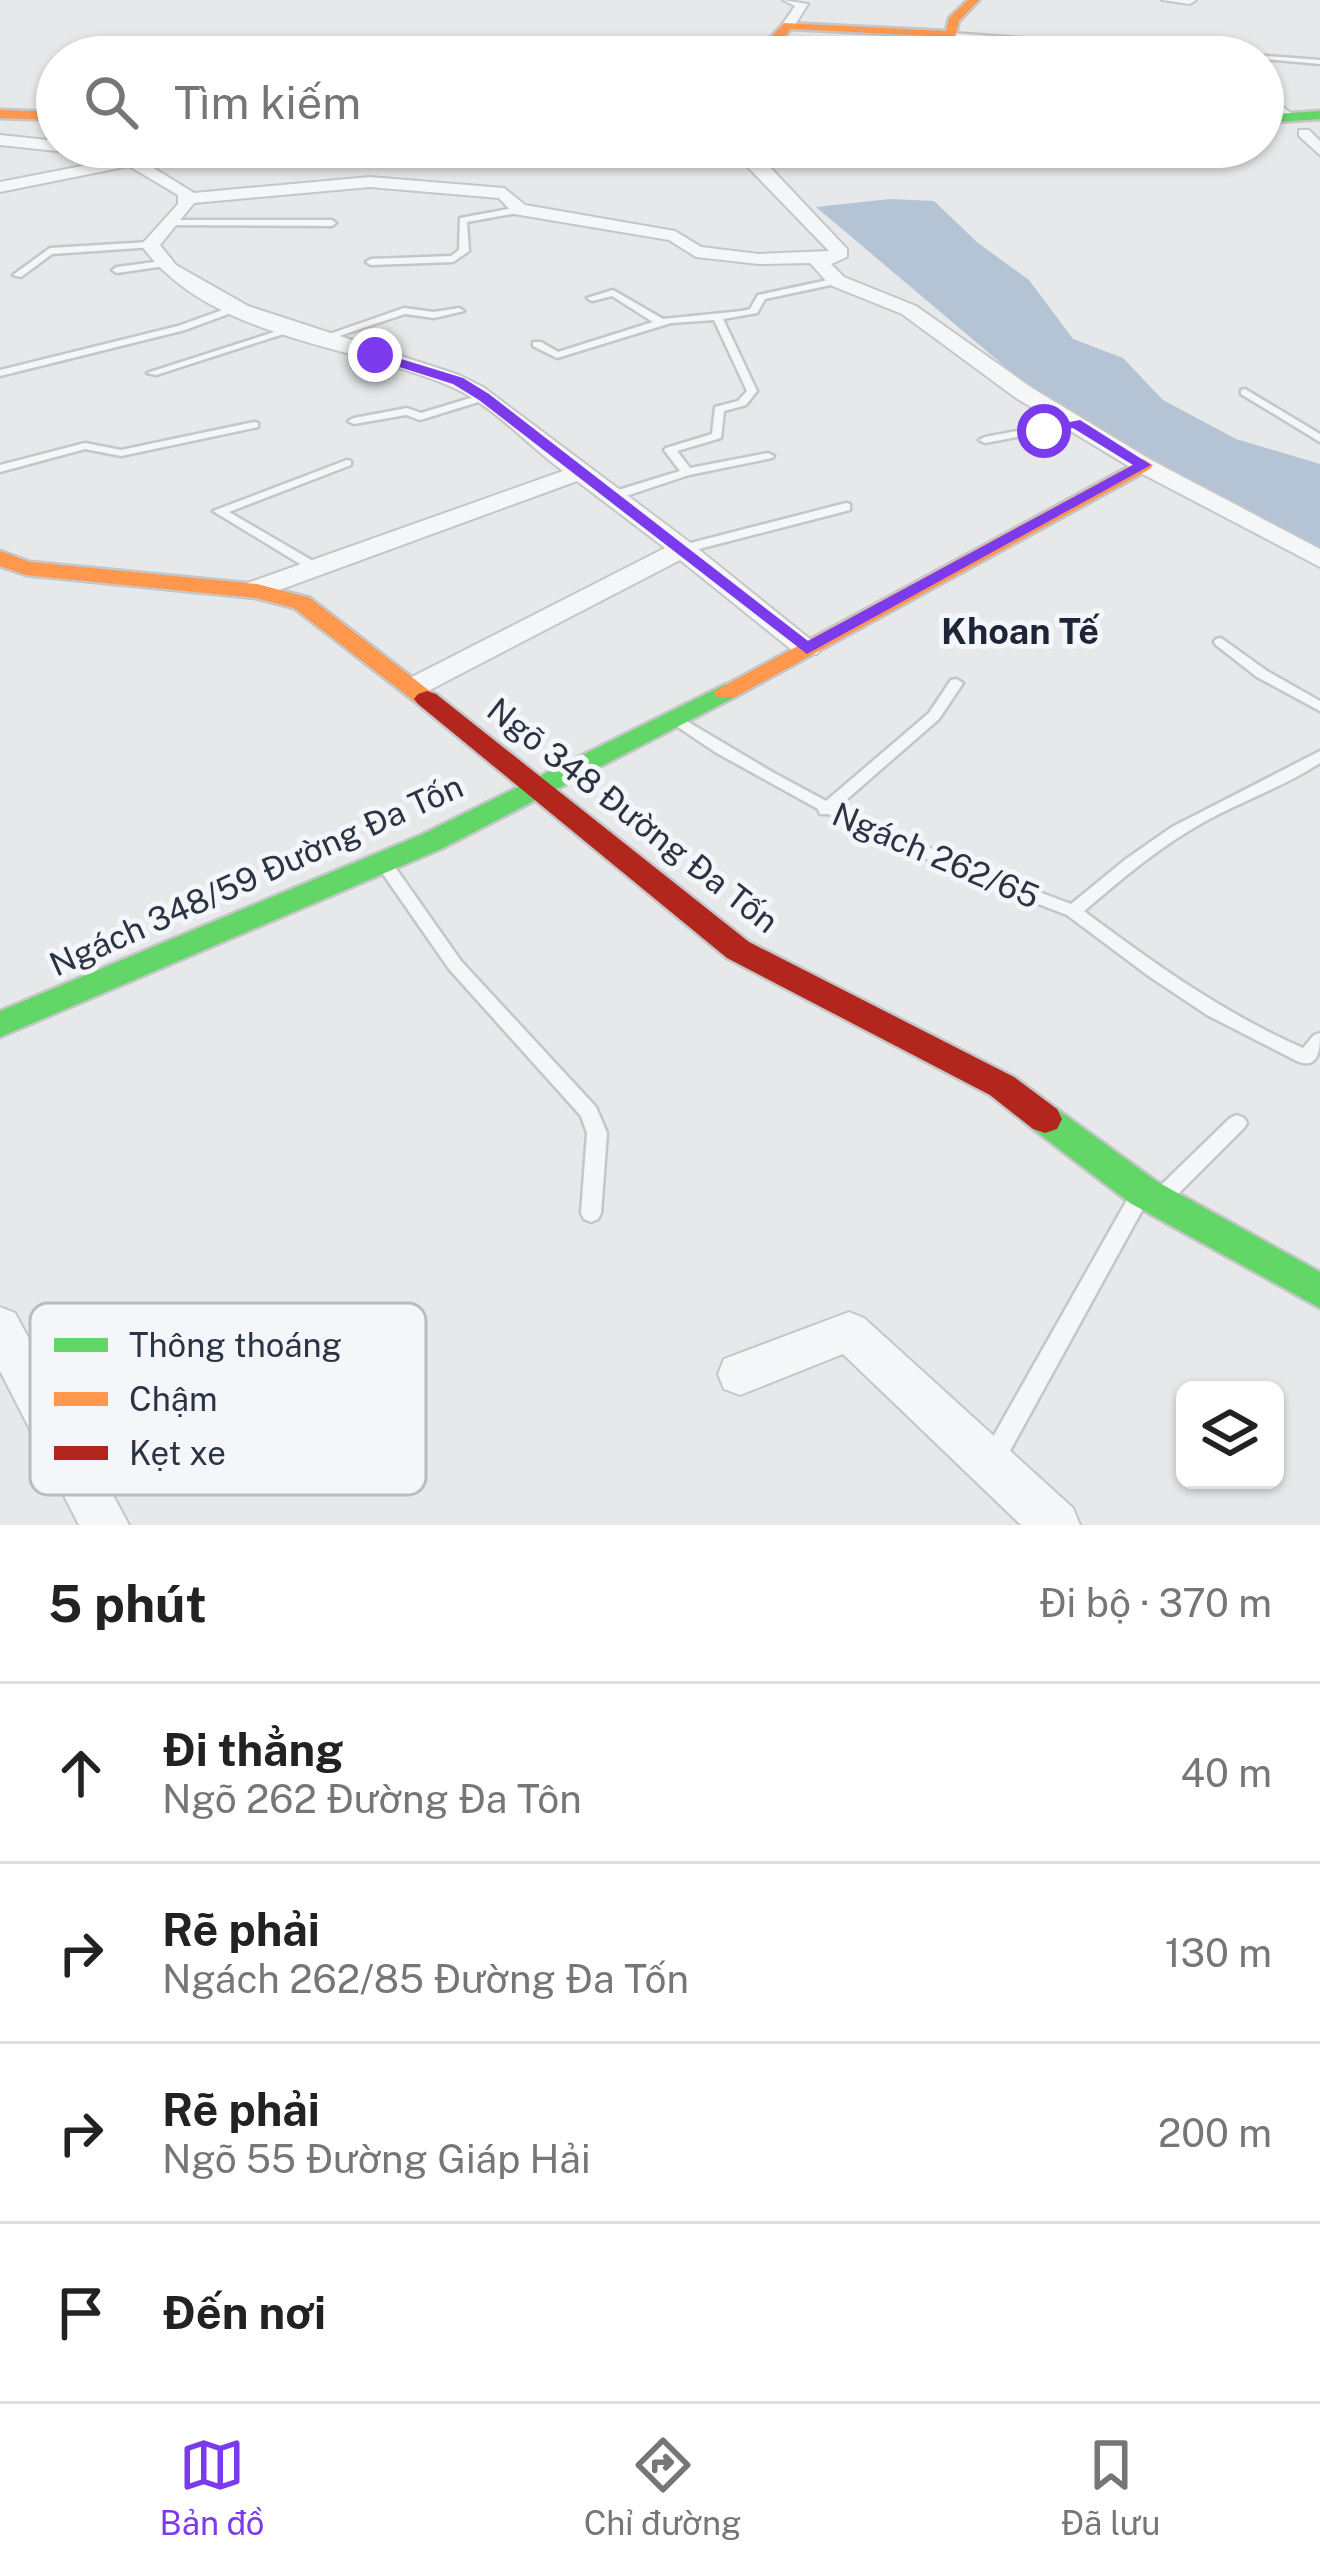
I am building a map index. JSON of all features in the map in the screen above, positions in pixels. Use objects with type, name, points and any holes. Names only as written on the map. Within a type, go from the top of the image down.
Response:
[{"type":"main road","points":[[789,13],[951,34],[953,20],[974,0]]},
{"type":"main road","points":[[0,101],[36,102]]},
{"type":"main road","points":[[0,114],[36,115]]},
{"type":"main road","name":"Ngách 348/59 Đường Đa Tốn","points":[[0,1025],[384,864],[673,719],[1143,465]]},
{"type":"main road","name":"Ngõ 348 Đường Đa Tốn","points":[[0,558],[26,568],[251,591],[302,603],[539,786],[738,950],[1002,1086],[1150,1196],[1320,1291]]},
{"type":"street","points":[[1168,0],[1190,0]]},
{"type":"street","points":[[0,140],[36,144]]},
{"type":"street","points":[[0,188],[79,168]]},
{"type":"street","points":[[152,168],[187,199]]},
{"type":"street","points":[[758,168],[841,253],[759,259],[696,252],[675,236],[573,214],[520,209],[504,193],[370,182],[187,199],[167,223],[156,254],[183,283],[239,307],[458,381],[616,495],[807,648]]},
{"type":"street","points":[[822,257],[819,262],[837,280],[909,310],[1024,394],[1143,465],[1320,560]]},
{"type":"street","points":[[251,591],[581,472]]},
{"type":"street","points":[[414,687],[683,549]]},
{"type":"street","points":[[0,1327],[30,1384]]},
{"type":"street","points":[[740,1374],[849,1332],[1056,1525]]},
{"type":"street","points":[[89,1495],[105,1525]]},
{"type":"lane","points":[[951,34],[977,36]]},
{"type":"lane","points":[[1284,59],[1320,62]]},
{"type":"lane","points":[[371,262],[453,259],[464,251],[463,220],[520,209]]},
{"type":"lane","points":[[167,223],[332,223]]},
{"type":"lane","points":[[18,275],[50,251],[156,254]]},
{"type":"lane","points":[[117,270],[156,254]]},
{"type":"lane","points":[[537,344],[556,355],[598,346],[661,322],[754,311],[761,297],[837,280]]},
{"type":"lane","points":[[592,298],[614,293],[661,322]]},
{"type":"lane","points":[[0,373],[182,328],[239,307]]},
{"type":"lane","points":[[322,338],[404,311],[434,315],[459,310]]},
{"type":"lane","points":[[687,472],[670,450],[716,436],[719,409],[742,403],[752,391],[717,316]]},
{"type":"lane","points":[[152,373],[294,329]]},
{"type":"lane","points":[[1245,392],[1320,439]]},
{"type":"lane","points":[[354,422],[407,411],[420,417],[484,397]]},
{"type":"lane","points":[[985,440],[1075,423]]},
{"type":"lane","points":[[0,469],[85,446],[121,454],[254,425]]},
{"type":"lane","points":[[616,495],[687,472],[768,455]]},
{"type":"lane","points":[[314,567],[219,511],[347,463]]},
{"type":"lane","points":[[683,549],[846,507]]},
{"type":"lane","points":[[1221,641],[1262,674],[1320,707]]},
{"type":"lane","points":[[825,810],[934,716],[956,683]]},
{"type":"lane","name":"Ngách 262/65","points":[[673,719],[762,777],[825,810],[970,875],[1073,911],[1144,853],[1193,822],[1280,784],[1320,756]]},
{"type":"lane","points":[[384,864],[455,965],[589,1112],[597,1133],[591,1213]]},
{"type":"lane","points":[[1073,911],[1227,1021],[1313,1060],[1320,1040]]},
{"type":"lane","points":[[990,1463],[1150,1196],[1237,1123]]},
{"type":"water","points":[[890,199],[934,201],[978,243],[1029,280],[1073,339],[1123,358],[1163,400],[1236,439],[1320,464],[1320,555],[1034,391],[816,207]]},
{"type":"traffic: fast","points":[[1284,118],[1320,115]]},
{"type":"traffic: fast","points":[[0,1025],[431,842],[726,692]]},
{"type":"traffic: fast","points":[[1045,1119],[1143,1192],[1320,1291]]},
{"type":"traffic: slow","points":[[778,36],[788,25],[951,35],[953,20],[974,0]]},
{"type":"traffic: slow","points":[[0,114],[36,115]]},
{"type":"traffic: slow","points":[[726,692],[1143,465]]},
{"type":"traffic: slow","points":[[0,558],[26,568],[257,591],[302,603],[427,699]]},
{"type":"traffic: jam","points":[[427,699],[738,950],[1002,1086],[1045,1119]]},
{"type":"district","name":"Khoan Tế","points":[[1020,631]]},
{"type":"route","points":[[375,355],[458,381],[484,397],[616,495],[807,648],[1143,465],[1075,423],[1044,431]]}]
